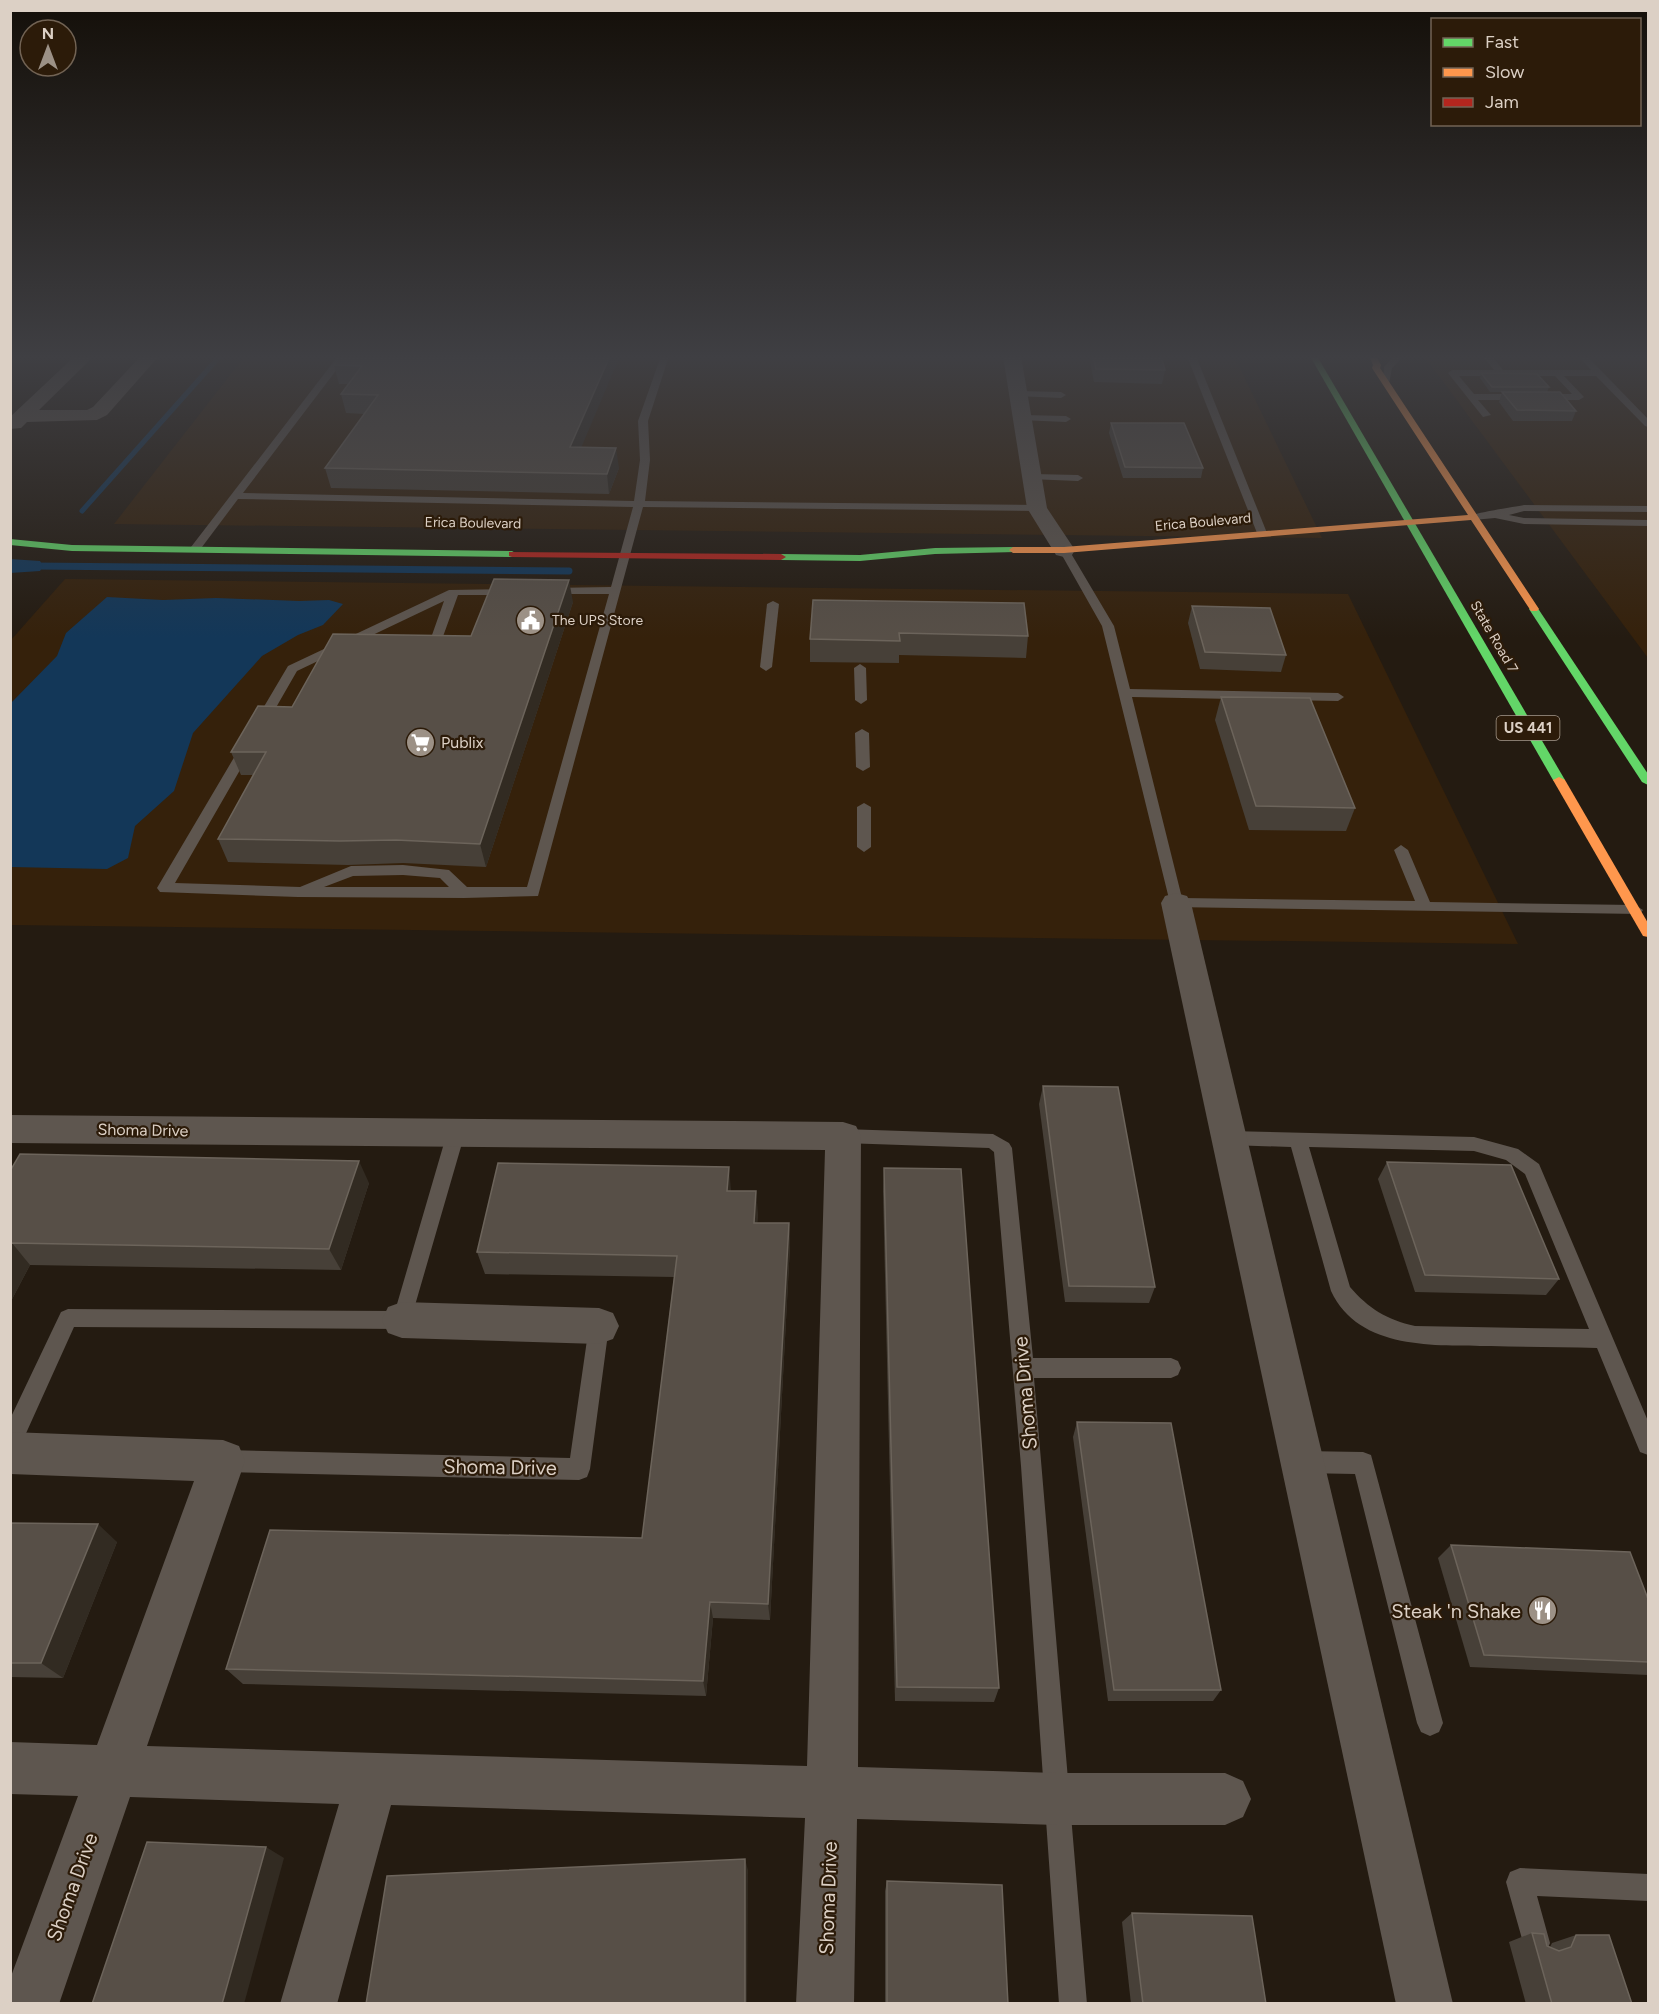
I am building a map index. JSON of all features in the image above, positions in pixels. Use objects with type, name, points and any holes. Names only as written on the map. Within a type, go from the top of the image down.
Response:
[{"type":"main road","name":"State Road 7","points":[[1366,450],[1648,933]]},
{"type":"main road","points":[[1430,450],[1648,780]]},
{"type":"main road","name":"Erica Boulevard","points":[[10,542],[72,548],[627,548],[860,558],[935,551],[1064,550],[1473,517]]},
{"type":"main road","points":[[84,534],[229,535]]},
{"type":"main road","name":"Erica Boulevard","points":[[588,541],[627,548],[664,542]]},
{"type":"main road","name":"Erica Boulevard","points":[[862,543],[935,551]]},
{"type":"street","points":[[1028,450],[1037,508],[1064,550]]},
{"type":"street","points":[[1176,903],[1425,2004]]},
{"type":"street","name":"Shoma Drive","points":[[10,1129],[843,1136],[832,1792],[825,2004]]},
{"type":"street","name":"Shoma Drive","points":[[402,1320],[599,1326]]},
{"type":"street","name":"Shoma Drive","points":[[10,1453],[223,1461],[30,2004]]},
{"type":"street","points":[[10,1768],[1057,1799],[1225,1799]]},
{"type":"street","points":[[308,2004],[372,1779]]},
{"type":"lane","points":[[195,549],[271,450]]},
{"type":"lane","points":[[616,590],[453,592],[292,669],[165,888],[298,892],[532,892],[616,590],[639,504],[644,450]]},
{"type":"lane","points":[[1229,450],[1262,533]]},
{"type":"lane","points":[[1033,477],[1078,478]]},
{"type":"lane","points":[[235,496],[639,504],[1037,508]]},
{"type":"lane","points":[[1473,517],[1496,515],[1524,508],[1648,509]]},
{"type":"lane","points":[[1496,515],[1524,521],[1648,523]]},
{"type":"lane","points":[[1064,550],[1108,626],[1176,903],[1635,910]]},
{"type":"lane","points":[[402,639],[436,639],[453,592]]},
{"type":"lane","points":[[766,667],[773,604]]},
{"type":"lane","points":[[355,640],[378,639]]},
{"type":"lane","points":[[860,668],[861,700]]},
{"type":"lane","points":[[1125,693],[1338,697]]},
{"type":"lane","points":[[862,733],[863,767]]},
{"type":"lane","points":[[864,807],[864,847]]},
{"type":"lane","points":[[1401,850],[1425,907]]},
{"type":"lane","points":[[298,892],[351,871],[403,870],[444,873],[464,893]]},
{"type":"lane","points":[[402,1320],[456,1133]]},
{"type":"lane","name":"Shoma Drive","points":[[843,1136],[993,1141],[1003,1148],[1023,1368],[1073,2004]]},
{"type":"lane","points":[[1229,1138],[1474,1144],[1512,1154],[1532,1169],[1648,1445]]},
{"type":"lane","points":[[1298,1140],[1341,1291],[1354,1308],[1372,1322],[1393,1331],[1415,1335],[1605,1339]]},
{"type":"lane","name":"Shoma Drive","points":[[10,1444],[68,1318],[402,1320]]},
{"type":"lane","name":"Shoma Drive","points":[[223,1461],[579,1469],[599,1326]]},
{"type":"lane","points":[[1023,1368],[1171,1368]]},
{"type":"lane","points":[[1302,1462],[1363,1463],[1430,1723]]},
{"type":"lane","points":[[1536,1943],[1520,1882],[1648,1888]]},
{"type":"shaded area","points":[[172,450],[1279,450],[1322,538],[114,524]]},
{"type":"shaded area","points":[[1494,450],[1648,450],[1648,658]]},
{"type":"shaded area","points":[[65,579],[1348,594],[1518,944],[11,925],[11,640]]},
{"type":"water","points":[[107,597],[163,600],[216,598],[329,600],[343,604],[323,625],[298,635],[262,656],[193,733],[174,791],[135,826],[128,858],[107,869],[11,867],[11,703],[57,656],[66,633]]},
{"type":"building","points":[[338,450],[615,450],[607,474],[325,468]]},
{"type":"building","points":[[1120,450],[1195,450],[1203,468],[1125,467]]},
{"type":"building","points":[[494,579],[569,580],[480,844],[396,840],[218,839],[266,752],[231,752],[258,706],[292,707],[333,634],[471,636]]},
{"type":"building","points":[[813,600],[1024,603],[1028,636],[899,633],[900,641],[810,639]]},
{"type":"building","points":[[1192,606],[1270,608],[1286,655],[1205,652]]},
{"type":"building","points":[[1221,697],[1310,698],[1355,808],[1256,806]]},
{"type":"building","points":[[1043,1086],[1118,1087],[1155,1287],[1069,1286]]},
{"type":"building","points":[[20,1154],[359,1161],[329,1249],[12,1243],[10,1245],[10,1171]]},
{"type":"building","points":[[1387,1162],[1511,1165],[1559,1279],[1425,1275]]},
{"type":"building","points":[[498,1163],[729,1167],[727,1191],[756,1191],[754,1223],[789,1223],[768,1604],[710,1602],[703,1681],[226,1669],[270,1530],[642,1538],[677,1256],[477,1252]]},
{"type":"building","points":[[884,1168],[961,1169],[999,1688],[897,1687]]},
{"type":"building","points":[[1077,1422],[1171,1423],[1221,1690],[1114,1690]]},
{"type":"building","points":[[10,1523],[98,1524],[41,1663],[10,1663]]},
{"type":"building","name":"Steak 'n Shake","points":[[1451,1545],[1630,1552],[1648,1599],[1648,1662],[1484,1655]]},
{"type":"building","points":[[147,1842],[266,1847],[222,2004],[92,2004]]},
{"type":"building","points":[[745,1859],[745,2004],[366,2004],[387,1876]]},
{"type":"building","points":[[887,1881],[1002,1885],[1008,2004],[887,2004]]},
{"type":"building","points":[[1132,1913],[1252,1916],[1266,2004],[1143,2004]]},
{"type":"building","points":[[1532,1933],[1544,1934],[1547,1946],[1559,1951],[1571,1947],[1576,1935],[1609,1935],[1632,2004],[1552,2004]]},
{"type":"waterway","points":[[82,511],[136,450]]},
{"type":"waterway","points":[[10,566],[32,566]]},
{"type":"waterway","points":[[32,566],[569,571]]},
{"type":"traffic: fast","points":[[1368,450],[1559,780]]},
{"type":"traffic: fast","points":[[10,542],[72,548],[512,554]]},
{"type":"traffic: fast","points":[[781,557],[860,558],[935,551],[1013,550]]},
{"type":"traffic: fast","points":[[1534,609],[1648,782]]},
{"type":"traffic: slow","points":[[1430,450],[1534,609]]},
{"type":"traffic: slow","points":[[1013,550],[1064,550],[1473,517]]},
{"type":"traffic: slow","points":[[1559,780],[1648,933]]},
{"type":"traffic: jam","points":[[512,554],[781,557]]},
{"type":"place","name":"The UPS Store","points":[[531,620]]},
{"type":"place","name":"Publix","points":[[420,742]]},
{"type":"place","name":"Steak 'n Shake","points":[[1542,1611]]}]
